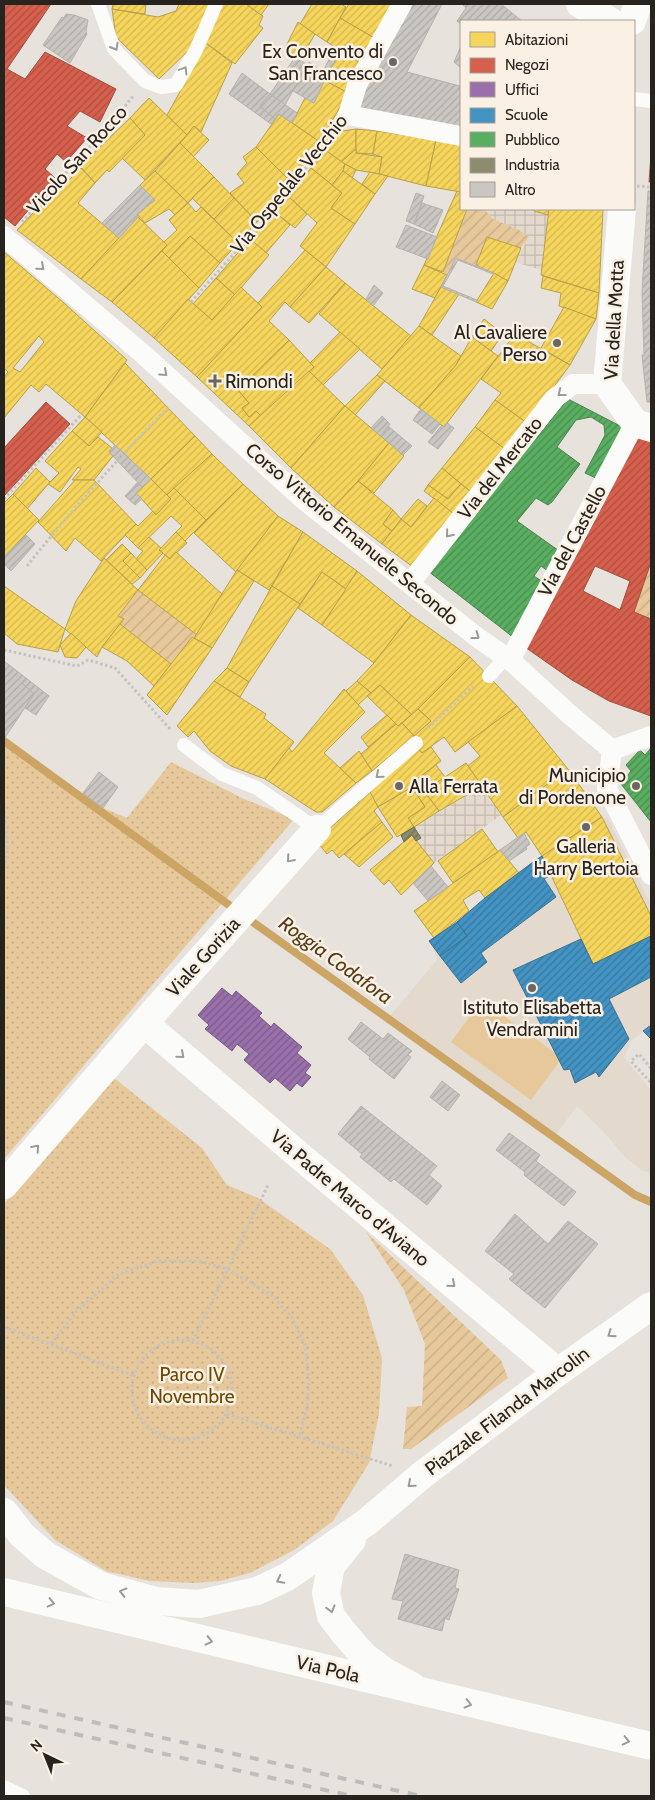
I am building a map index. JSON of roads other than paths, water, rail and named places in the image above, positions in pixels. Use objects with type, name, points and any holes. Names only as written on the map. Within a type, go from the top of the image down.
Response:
[{"type":"street","name":"Via Ospedale Vecchio","points":[[402,4],[357,85],[348,115],[460,136]]},
{"type":"street","points":[[580,4],[608,20]]},
{"type":"street","points":[[632,20],[638,4]]},
{"type":"street","name":"Via della Motta","points":[[622,210],[607,384],[643,426]]},
{"type":"street","name":"Corso Vittorio Emanuele Secondo","points":[[6,237],[185,392],[304,500],[478,638],[508,658],[568,714],[612,750]]},
{"type":"street","name":"Via del Mercato","points":[[410,583],[554,400],[573,384],[607,384]]},
{"type":"street","name":"Via del Castello","points":[[508,658],[643,426]]},
{"type":"street","points":[[651,736],[612,750],[607,789],[651,876]]},
{"type":"street","name":"Viale Gorizia","points":[[4,1185],[144,1023],[317,829]]},
{"type":"street","name":"Via Padre Marco d'Aviano","points":[[144,1023],[301,1158],[558,1372]]},
{"type":"street","name":"Piazzale Filanda Marcolin","points":[[4,1512],[22,1535],[45,1555],[100,1586],[156,1601],[199,1604],[257,1591],[287,1577],[367,1522],[422,1475],[558,1372],[651,1306]]},
{"type":"street","name":"Piazzale Filanda Marcolin","points":[[367,1522],[331,1566],[326,1593],[331,1616],[364,1656],[384,1671],[421,1691]]},
{"type":"street","name":"Via Pola","points":[[4,1592],[421,1691],[467,1704],[651,1746]]},
{"type":"lane","points":[[98,4],[114,49],[145,81],[161,87],[176,85],[196,50],[216,4]]},
{"type":"lane","points":[[635,99],[651,101]]},
{"type":"lane","points":[[489,676],[508,658]]},
{"type":"lane","name":"Viale Gorizia","points":[[317,829],[416,743]]},
{"type":"lane","points":[[184,745],[222,774],[257,788],[317,829]]},
{"type":"lane","points":[[4,1787],[23,1796]]},
{"type":"waterway","name":"Roggia Codafora","points":[[4,741],[229,905],[635,1195],[651,1202]]},
{"type":"railway","points":[[4,1702],[421,1796]]},
{"type":"railway","points":[[4,1718],[352,1796]]},
{"type":"place","name":"Ex Convento di San Francesco","points":[[393,62]]},
{"type":"place","name":"Al Cavaliere Perso","points":[[557,343]]},
{"type":"place","name":"Rimondi","points":[[215,381]]},
{"type":"place","name":"Alla Ferrata","points":[[399,786]]},
{"type":"place","name":"Municipio di Pordenone","points":[[636,786]]},
{"type":"place","name":"Galleria Harry Bertoia","points":[[586,827]]},
{"type":"place","name":"Istituto Elisabetta Vendramini","points":[[532,988]]},
{"type":"park label","name":"Parco IV Novembre","points":[[192,1385]]}]
